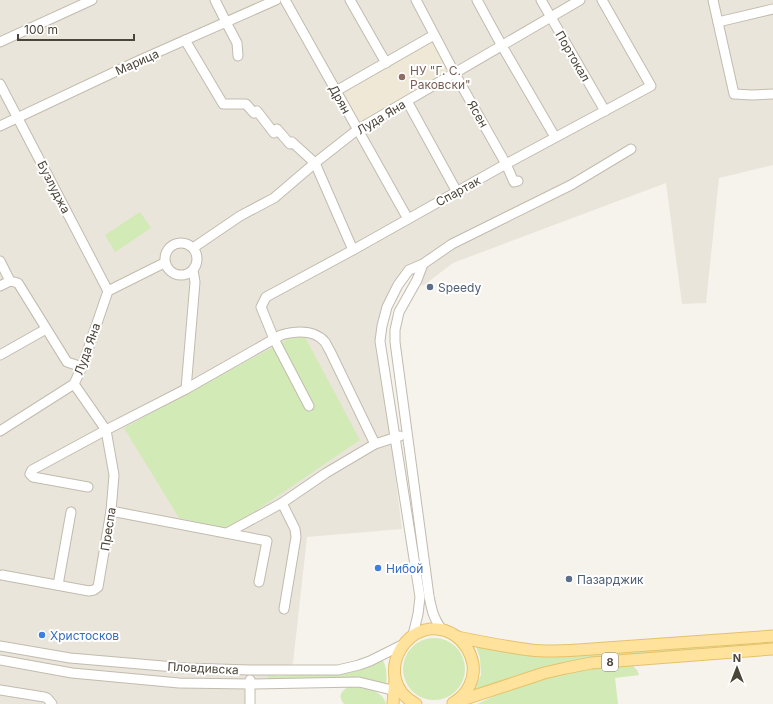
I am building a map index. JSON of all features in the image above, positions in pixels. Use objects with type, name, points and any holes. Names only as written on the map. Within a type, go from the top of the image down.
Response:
[{"type":"main road","name":"8","points":[[413,635],[427,630],[442,630],[457,637],[466,646],[471,657],[473,675],[466,691],[452,704]]},
{"type":"main road","points":[[393,704],[398,692],[398,685],[394,671],[395,660],[402,646],[413,635]]},
{"type":"main road","name":"8","points":[[457,637],[510,647],[555,651],[773,636]]},
{"type":"main road","name":"8","points":[[452,704],[544,673],[591,663],[773,648]]},
{"type":"main road","points":[[398,692],[416,704]]},
{"type":"street","points":[[0,42],[92,0]]},
{"type":"street","points":[[215,0],[237,43],[238,56]]},
{"type":"street","name":"Марица","points":[[0,126],[133,63],[276,0]]},
{"type":"street","name":"Дрян","points":[[285,0],[408,219]]},
{"type":"street","points":[[350,0],[386,63]]},
{"type":"street","name":"Ясен","points":[[416,0],[455,74],[506,164],[514,182],[518,181]]},
{"type":"street","points":[[477,0],[555,137]]},
{"type":"street","name":"Портокал","points":[[542,0],[604,111]]},
{"type":"street","name":"Луда Яна","points":[[193,248],[240,216],[274,198],[357,130],[580,0]]},
{"type":"street","name":"Спартак","points":[[274,339],[261,307],[266,297],[555,137],[651,86],[602,0]]},
{"type":"street","points":[[713,0],[734,94],[773,94]]},
{"type":"street","points":[[718,22],[773,9]]},
{"type":"street","points":[[336,91],[434,35]]},
{"type":"street","points":[[186,40],[224,104],[246,104],[254,113],[257,110],[274,132],[277,129],[290,144],[292,142],[315,163],[353,250]]},
{"type":"street","name":"Бузлуджа","points":[[0,84],[108,291]]},
{"type":"street","points":[[407,101],[457,192]]},
{"type":"street","points":[[413,635],[420,597],[380,341],[387,307],[398,285],[409,270],[423,264],[452,244],[571,185],[631,149]]},
{"type":"street","points":[[177,243],[186,243],[193,248],[197,259],[193,270],[187,275],[180,276],[167,270],[164,263],[164,254],[169,247],[177,243]]},
{"type":"street","points":[[0,261],[10,281]]},
{"type":"street","points":[[108,291],[164,263]]},
{"type":"street","points":[[423,264],[417,280],[399,312],[395,330],[395,342],[428,596],[432,613],[442,630]]},
{"type":"street","points":[[186,389],[195,282],[193,270]]},
{"type":"street","points":[[0,286],[10,281],[18,283],[67,362],[82,367]]},
{"type":"street","name":"Луда Яна","points":[[0,431],[74,384],[82,367],[108,291]]},
{"type":"street","points":[[0,355],[46,329]]},
{"type":"street","points":[[88,487],[33,477],[30,474],[32,470],[186,389],[281,335],[294,332],[302,331],[316,335],[324,341],[330,350],[375,444]]},
{"type":"street","points":[[274,339],[309,406]]},
{"type":"street","name":"Преспа","points":[[2,575],[89,591],[98,587],[111,511],[114,475],[106,430],[74,384]]},
{"type":"street","points":[[227,533],[282,503],[326,473],[375,444],[407,434]]},
{"type":"street","points":[[282,503],[295,529],[296,537],[284,609]]},
{"type":"street","points":[[111,511],[267,541],[259,582]]},
{"type":"street","points":[[58,585],[71,512]]},
{"type":"street","name":"Пловдивска","points":[[0,646],[70,658],[186,668],[329,670],[343,669],[359,665],[402,646]]},
{"type":"street","name":"Пловдивска","points":[[0,660],[72,673],[179,683],[250,684],[360,682],[398,692]]},
{"type":"street","points":[[250,670],[250,704]]},
{"type":"street","points":[[0,690],[47,698],[52,704]]},
{"type":"shaded area","points":[[0,0],[773,0],[773,165],[719,178],[706,303],[682,304],[666,183],[453,263],[423,286],[406,269],[380,313],[379,346],[402,529],[307,537],[293,663],[254,691],[252,704],[0,704]]},
{"type":"shaded area","name":"НУ \"Г. С. Раковски\"","points":[[430,39],[450,72],[359,124],[340,92]]},
{"type":"green space","points":[[140,212],[151,228],[115,252],[105,235]]},
{"type":"green space","points":[[305,337],[360,440],[229,529],[179,518],[124,428],[288,339]]},
{"type":"green space","points":[[428,638],[440,638],[456,647],[463,657],[465,669],[463,681],[456,691],[440,700],[428,700],[417,695],[408,686],[403,675],[403,663],[408,652],[417,643]]},
{"type":"green space","points":[[773,642],[773,644],[618,657],[474,691],[481,675],[480,658],[475,644],[569,656]]},
{"type":"green space","points":[[380,661],[383,661],[385,666],[387,676],[386,685],[350,677],[268,679],[268,676],[348,673],[367,668]]},
{"type":"green space","points":[[632,665],[637,670],[639,675],[615,678],[618,704],[477,704],[512,688],[539,679],[578,670]]},
{"type":"green space","points":[[348,687],[365,688],[376,692],[384,699],[386,704],[344,704],[341,699],[341,694]]},
{"type":"place","name":"НУ \"Г. С. Раковски\"","points":[[402,77]]},
{"type":"place","name":"Speedy","points":[[430,287]]},
{"type":"place","name":"Нибой","points":[[378,568]]},
{"type":"place","name":"Пазарджик","points":[[569,579]]},
{"type":"place","name":"Христосков","points":[[42,635]]}]
